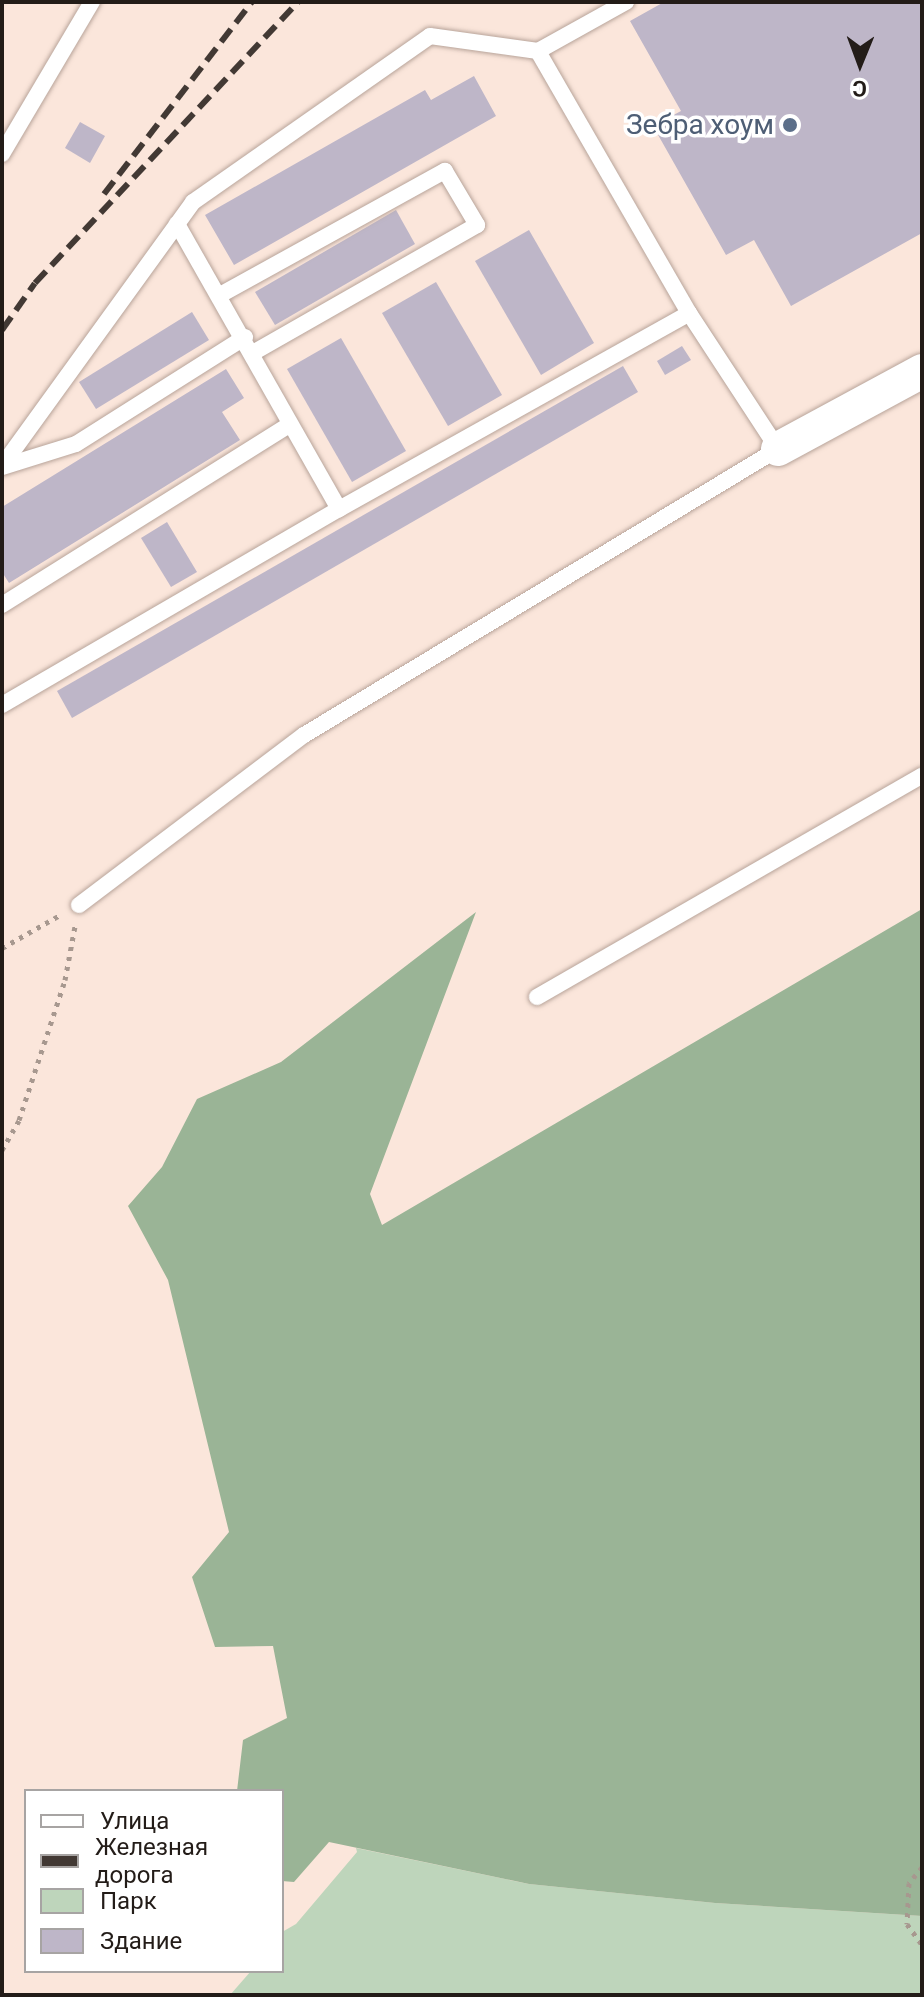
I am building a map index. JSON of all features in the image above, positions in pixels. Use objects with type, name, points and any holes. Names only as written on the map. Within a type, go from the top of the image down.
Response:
[{"type":"street","points":[[778,449],[922,371]]},
{"type":"lane","points":[[2,154],[92,2]]},
{"type":"lane","points":[[2,466],[193,202],[430,36],[538,51],[626,2]]},
{"type":"lane","points":[[79,905],[304,735],[778,449],[689,313],[538,51]]},
{"type":"lane","points":[[2,466],[76,444],[250,344],[477,225],[445,171],[220,295]]},
{"type":"lane","points":[[177,224],[250,344],[264,383],[339,509]]},
{"type":"lane","points":[[2,705],[339,509],[689,313]]},
{"type":"lane","points":[[2,605],[289,425]]},
{"type":"lane","points":[[537,997],[922,776]]},
{"type":"path","points":[[2,948],[79,905]]},
{"type":"path","points":[[2,1150],[19,1120],[65,980],[79,905]]},
{"type":"path","points":[[922,1867],[909,1883],[907,1924],[922,1945]]},
{"type":"green space","points":[[922,909],[922,1916],[715,1903],[529,1884],[329,1842],[294,1882],[284,1881],[284,1789],[237,1789],[243,1740],[287,1718],[273,1646],[215,1647],[192,1577],[229,1532],[168,1280],[128,1206],[162,1167],[197,1099],[281,1062],[476,912],[370,1194],[382,1225]]},
{"type":"green space","points":[[356,1848],[529,1884],[715,1903],[922,1916],[922,1995],[230,1995],[249,1973],[284,1973],[284,1931],[296,1924],[357,1852]]},
{"type":"building","points":[[664,2],[922,2],[922,233],[791,306],[754,240],[726,255],[653,126],[681,111],[630,21]]},
{"type":"building","points":[[474,76],[496,116],[234,265],[205,215],[425,90],[431,100]]},
{"type":"building","points":[[80,122],[105,136],[90,163],[65,148]]},
{"type":"building","points":[[396,210],[415,244],[275,325],[255,292]]},
{"type":"building","points":[[529,230],[594,343],[541,375],[475,261]]},
{"type":"building","points":[[436,282],[502,395],[448,426],[382,313]]},
{"type":"building","points":[[192,312],[209,340],[96,409],[79,382]]},
{"type":"building","points":[[341,338],[406,451],[352,482],[287,369]]},
{"type":"building","points":[[682,346],[691,360],[665,375],[657,361]]},
{"type":"building","points":[[623,366],[638,392],[72,718],[57,691]]},
{"type":"building","points":[[226,369],[244,398],[222,412],[240,440],[9,583],[2,572],[2,507]]},
{"type":"building","points":[[167,522],[197,572],[171,587],[141,538]]},
{"type":"railway","points":[[104,194],[252,2]]},
{"type":"railway","points":[[2,330],[35,283],[298,2]]},
{"type":"place","name":"Зебра хоум","points":[[790,125]]}]
